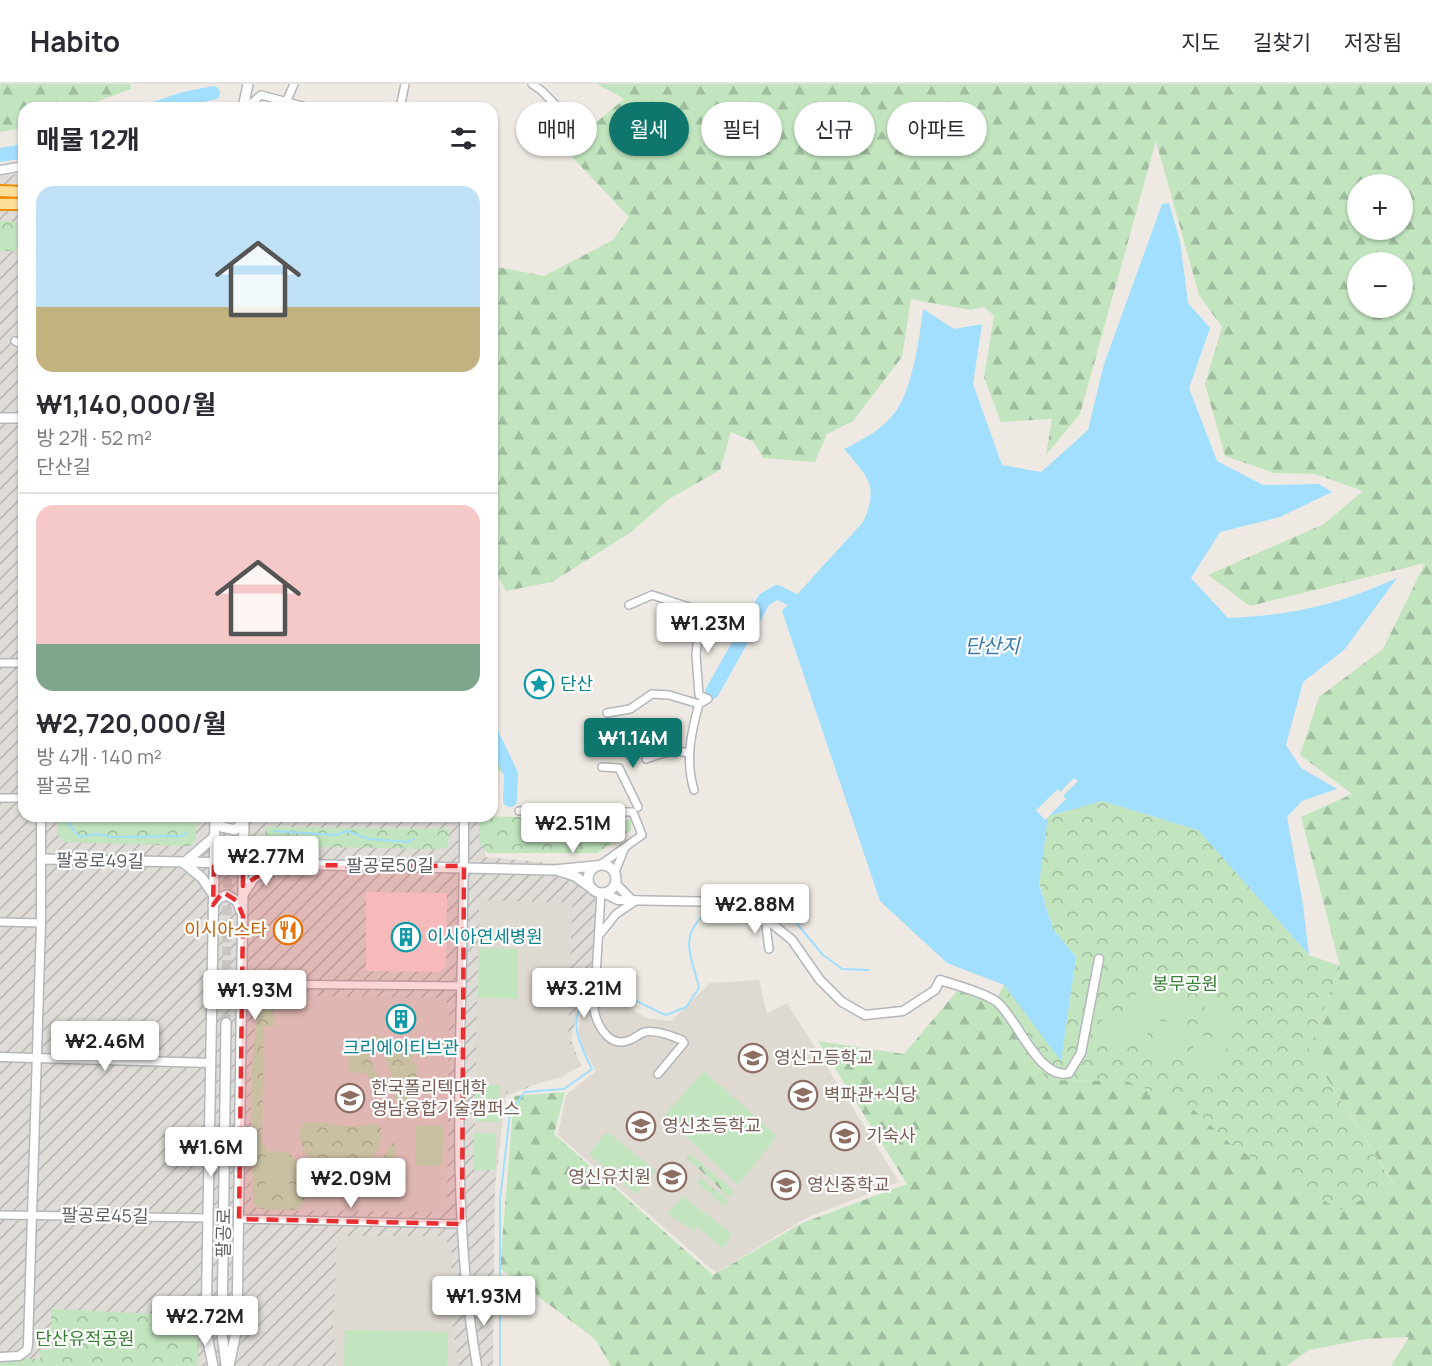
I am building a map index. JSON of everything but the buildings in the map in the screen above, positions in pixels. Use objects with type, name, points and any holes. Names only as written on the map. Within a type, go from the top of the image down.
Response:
[{"type":"highway","points":[[0,191],[18,192]]},
{"type":"highway","points":[[0,204],[18,204]]},
{"type":"main road","points":[[243,84],[244,102]]},
{"type":"main road","points":[[245,102],[248,84]]},
{"type":"main road","points":[[0,418],[18,418]]},
{"type":"main road","points":[[214,1366],[206,1330],[215,822]]},
{"type":"main road","points":[[219,822],[222,827],[235,830],[242,822]]},
{"type":"main road","points":[[227,1366],[237,1328],[244,822]]},
{"type":"main road","points":[[213,900],[202,878],[184,863],[214,837]]},
{"type":"main road","points":[[243,837],[274,865],[253,879],[243,894]]},
{"type":"main road","name":"팔공로49길","points":[[42,860],[227,864]]},
{"type":"main road","name":"팔공로50길","points":[[227,864],[465,866],[554,870]]},
{"type":"main road","points":[[590,886],[589,873],[598,866]]},
{"type":"main road","points":[[609,867],[615,872],[616,884],[603,893],[575,876],[554,870],[609,867]]},
{"type":"main road","points":[[213,900],[227,895],[237,901],[243,916]]},
{"type":"main road","name":"팔공로","points":[[222,1334],[226,1023]]},
{"type":"main road","points":[[222,1334],[227,1366]]},
{"type":"main road","points":[[214,1366],[222,1334]]},
{"type":"street","points":[[287,100],[294,84]]},
{"type":"street","points":[[401,102],[405,84]]},
{"type":"street","points":[[531,84],[553,102]]},
{"type":"street","points":[[252,102],[261,95],[293,102]]},
{"type":"street","points":[[0,170],[18,167]]},
{"type":"street","points":[[607,713],[630,708],[652,694],[669,695],[699,704],[708,699],[699,695],[696,655],[700,617],[698,610],[652,596],[629,604]]},
{"type":"street","points":[[0,663],[18,663]]},
{"type":"street","points":[[694,790],[688,753],[699,704]]},
{"type":"street","points":[[646,759],[665,752],[680,750],[688,753]]},
{"type":"street","points":[[602,767],[619,768],[638,807]]},
{"type":"street","points":[[0,798],[18,798]]},
{"type":"street","points":[[519,811],[633,812],[642,835],[598,866]]},
{"type":"street","points":[[41,822],[42,860]]},
{"type":"street","points":[[464,822],[462,1224],[466,1291],[477,1366]]},
{"type":"street","points":[[615,872],[626,846]]},
{"type":"street","name":"팔공로49길","points":[[0,1357],[19,1356],[27,1350],[42,860]]},
{"type":"street","points":[[616,884],[635,900]]},
{"type":"street","points":[[658,1074],[684,1043],[658,1032],[643,1032],[631,1040],[618,1043],[607,1036],[597,1023],[594,1010],[603,893],[618,900],[727,902],[765,918],[792,940],[820,981],[842,1002],[865,1015],[903,1011],[935,990],[940,980],[997,1001],[1038,1056],[1051,1071],[1061,1075],[1069,1073],[1081,1053],[1099,959]]},
{"type":"street","points":[[600,936],[616,914],[635,900]]},
{"type":"street","points":[[765,918],[769,949]]},
{"type":"street","points":[[0,922],[41,923]]},
{"type":"street","points":[[242,984],[462,986]]},
{"type":"street","points":[[0,1057],[211,1063]]},
{"type":"street","name":"팔공로45길","points":[[0,1215],[209,1218]]},
{"type":"street","points":[[239,1219],[462,1224]]},
{"type":"highlighted area","points":[[214,864],[243,864],[243,886],[274,865],[464,866],[462,1224],[239,1219],[243,916],[237,901],[223,892],[213,905]]},
{"type":"shaded area","points":[[18,174],[18,822],[482,822],[486,857],[570,865],[596,900],[592,988],[580,1003],[571,1039],[581,1066],[505,1097],[495,1187],[493,1366],[0,1366],[0,176]]},
{"type":"shaded area","name":"이시아연세병원","points":[[366,892],[447,893],[446,965],[440,972],[366,971]]},
{"type":"shaded area","points":[[479,900],[572,903],[568,1039],[580,1065],[562,1077],[506,1092],[496,1170],[474,1170]]},
{"type":"shaded area","points":[[759,980],[767,1014],[787,1003],[899,1182],[806,1218],[716,1273],[558,1135],[566,1095],[596,1071],[578,1039],[581,1008],[590,999],[615,999],[646,1018],[671,1021],[710,983]]},
{"type":"shaded area","name":"한국폴리텍대학 영남융합기술캠퍼스","points":[[269,995],[441,998],[449,1005],[447,1208],[441,1212],[260,1210],[251,1203],[251,1067],[255,1047],[256,1003]]},
{"type":"shaded area","points":[[337,1236],[440,1236],[451,1245],[452,1323],[459,1366],[338,1366],[333,1332]]},
{"type":"green space","points":[[0,84],[130,84],[131,89],[96,102],[18,102],[18,129],[0,132]]},
{"type":"green space","points":[[597,84],[1432,84],[1432,1366],[1391,1366],[1409,1337],[1366,1339],[1309,1350],[1287,1366],[611,1366],[595,1339],[500,1268],[514,1096],[565,1092],[554,1134],[713,1275],[802,1223],[907,1184],[818,1041],[904,1054],[957,991],[994,1003],[1047,1080],[1126,1081],[1190,1106],[1233,1146],[1394,1184],[1309,1050],[1340,966],[1301,817],[1352,794],[1300,755],[1319,697],[1383,649],[1425,563],[1250,606],[1208,575],[1324,524],[1363,491],[1315,474],[1274,473],[1225,456],[1205,384],[1222,327],[1199,295],[1156,141],[1080,414],[1046,455],[1052,419],[1001,422],[984,377],[994,316],[984,307],[970,310],[911,299],[902,357],[853,421],[827,434],[815,462],[763,458],[754,442],[731,432],[720,470],[669,499],[630,533],[552,582],[506,591],[498,576],[498,267],[544,276],[613,240],[629,217],[571,156],[597,156],[597,122],[609,112],[609,156],[689,156],[689,102],[620,102],[624,99]]},
{"type":"green space","points":[[0,221],[18,222],[18,251],[0,251]]},
{"type":"green space","points":[[498,753],[507,772],[498,771]]},
{"type":"green space","name":"봉무공원","points":[[1102,801],[1199,830],[1309,955],[1340,966],[1309,1050],[1394,1185],[1340,1210],[1233,1146],[1190,1106],[1126,1081],[1047,1080],[994,1003],[1004,985],[1061,1060],[1076,957],[1053,929],[1039,883],[1047,816]]},
{"type":"green space","points":[[498,816],[631,820],[631,830],[597,853],[488,853],[479,843],[479,822],[498,822]]},
{"type":"green space","points":[[58,822],[197,822],[196,838],[190,846],[65,842],[57,834]]},
{"type":"green space","points":[[265,827],[449,829],[448,847],[441,849],[271,846],[265,838]]},
{"type":"green space","points":[[479,948],[518,949],[517,999],[478,998]]},
{"type":"green space","points":[[1141,970],[1189,980],[1181,1019],[1133,1010]]},
{"type":"green space","points":[[269,996],[274,996],[273,1026],[264,1027],[262,1145],[266,1145],[266,1190],[288,1191],[289,1153],[309,1174],[303,1203],[298,1210],[261,1209],[253,1203],[252,1071],[257,1004]]},
{"type":"green space","points":[[1206,998],[1231,1010],[1240,1026],[1231,1034],[1202,1027]]},
{"type":"green space","points":[[1104,1009],[1150,1017],[1145,1048],[1099,1040]]},
{"type":"green space","points":[[1156,1020],[1188,1025],[1184,1055],[1152,1050]]},
{"type":"green space","points":[[1195,1034],[1228,1041],[1220,1077],[1191,1062]]},
{"type":"green space","points":[[373,1035],[399,1045],[411,1044],[415,1051],[411,1059],[417,1067],[416,1101],[395,1100],[391,1073],[385,1057],[366,1038],[372,1038]]},
{"type":"green space","points":[[349,1046],[368,1055],[380,1080],[372,1081],[367,1074],[349,1072]]},
{"type":"green space","points":[[704,1071],[777,1136],[738,1185],[664,1116]]},
{"type":"green space","points":[[476,1084],[500,1085],[499,1122],[476,1121]]},
{"type":"green space","points":[[309,1121],[352,1127],[375,1123],[381,1127],[381,1139],[372,1158],[358,1172],[343,1176],[328,1172],[315,1164],[305,1152],[300,1139],[301,1128]]},
{"type":"green space","points":[[416,1125],[444,1126],[442,1166],[415,1166]]},
{"type":"green space","points":[[607,1132],[656,1171],[636,1194],[589,1154]]},
{"type":"green space","points":[[474,1133],[496,1133],[496,1170],[474,1170]]},
{"type":"green space","points":[[395,1143],[394,1174],[384,1181],[358,1181],[375,1171],[391,1144]]},
{"type":"green space","points":[[266,1151],[289,1152],[289,1191],[266,1191]]},
{"type":"green space","points":[[690,1154],[734,1191],[729,1197],[687,1158]]},
{"type":"green space","points":[[700,1178],[729,1201],[724,1206],[697,1182]]},
{"type":"green space","points":[[683,1196],[732,1234],[723,1249],[698,1227],[694,1231],[668,1214]]},
{"type":"green space","name":"단산유적공원","points":[[51,1309],[199,1316],[198,1366],[0,1366],[0,1358],[40,1359],[40,1350],[52,1350]]},
{"type":"green space","points":[[345,1330],[448,1332],[447,1366],[344,1366]]},
{"type":"water","name":"단산지","points":[[1169,203],[1180,241],[1188,303],[1210,328],[1189,388],[1217,461],[1263,485],[1319,484],[1332,492],[1280,517],[1220,532],[1191,578],[1228,618],[1252,617],[1315,607],[1355,595],[1397,578],[1344,650],[1303,682],[1286,745],[1301,768],[1337,789],[1302,801],[1287,817],[1303,905],[1309,955],[1198,830],[1102,801],[1048,816],[1039,884],[1053,929],[1076,957],[1061,1061],[1004,985],[947,963],[880,901],[782,611],[863,522],[868,510],[871,490],[865,474],[844,449],[879,429],[902,401],[914,362],[923,309],[954,329],[982,324],[973,384],[1002,465],[1041,472],[1088,430],[1104,364],[1162,204]]},
{"type":"pier","points":[[1074,778],[1078,781],[1063,796],[1066,799],[1045,820],[1036,810],[1058,789],[1060,792]]},
{"type":"waterway","points":[[174,102],[213,93]]},
{"type":"waterway","points":[[0,155],[18,152]]},
{"type":"waterway","points":[[712,692],[764,600],[777,592],[793,600]]},
{"type":"waterway","points":[[498,747],[511,774],[510,800]]},
{"type":"waterway","points":[[68,823],[79,837],[97,834],[112,837],[182,836],[187,832]]},
{"type":"waterway","points":[[274,831],[336,835],[347,831],[369,839],[407,842],[414,839]]},
{"type":"waterway","points":[[733,892],[768,898],[790,915],[822,954],[842,969],[868,970]]},
{"type":"waterway","points":[[609,990],[623,994],[666,1015],[686,1007],[699,988],[689,939],[692,930],[707,912]]},
{"type":"waterway","points":[[500,1366],[500,1200],[510,1112],[525,1092],[564,1089],[592,1069],[579,1040],[576,1022],[582,1004],[589,995]]},
{"type":"tunnel","points":[[226,1023],[228,822]]},
{"type":"place","name":"단산","points":[[539,684]]},
{"type":"place","name":"이시아스타","points":[[288,930]]},
{"type":"place","name":"이시아연세병원","points":[[406,937]]},
{"type":"place","name":"크리에이티브관","points":[[401,1019]]},
{"type":"place","name":"영신고등학교","points":[[753,1058]]},
{"type":"place","name":"벽파관+식당","points":[[803,1095]]},
{"type":"place","name":"한국폴리텍대학 영남융합기술캠퍼스","points":[[350,1098]]},
{"type":"place","name":"영신초등학교","points":[[641,1126]]},
{"type":"place","name":"기숙사","points":[[845,1136]]},
{"type":"place","name":"영신유치원","points":[[672,1177]]},
{"type":"place","name":"영신중학교","points":[[786,1185]]}]
